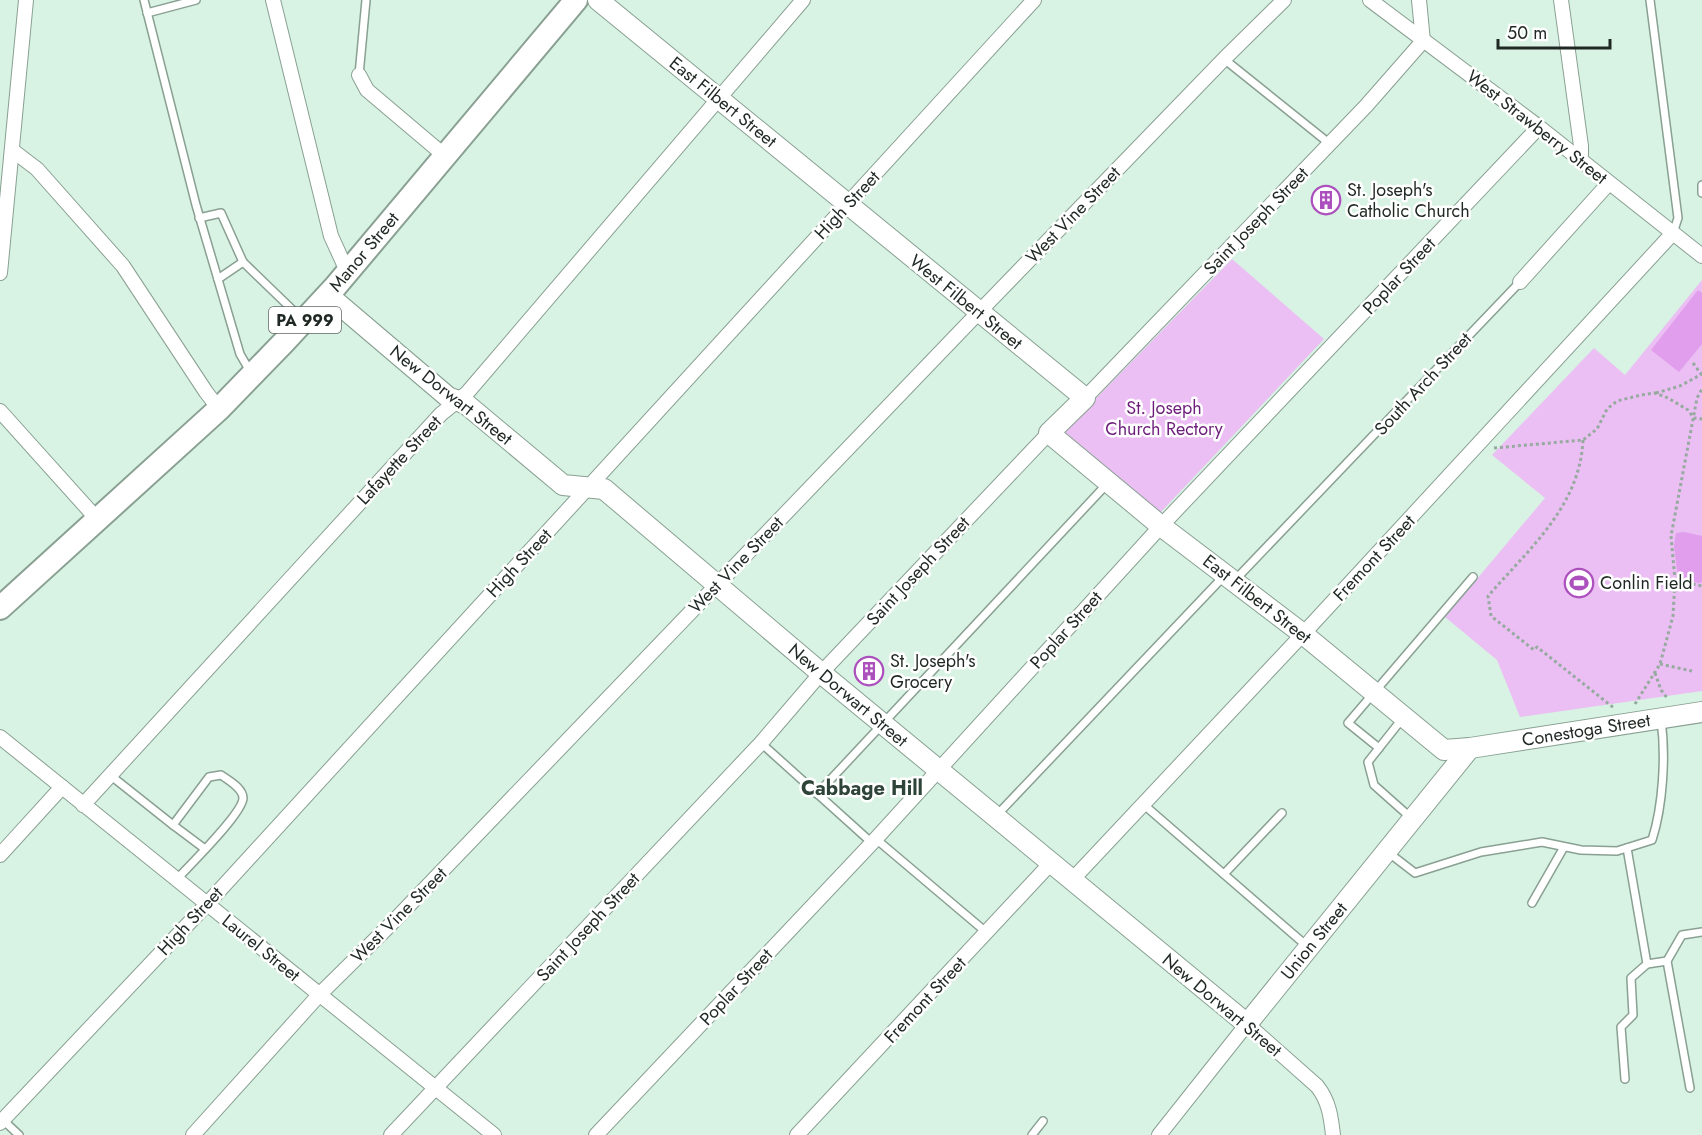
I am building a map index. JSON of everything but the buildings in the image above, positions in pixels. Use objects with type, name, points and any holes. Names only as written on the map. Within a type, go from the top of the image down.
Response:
[{"type":"main road","name":"Manor Street","points":[[0,608],[219,409],[304,321],[576,0]]},
{"type":"street","points":[[0,273],[4,186],[12,150],[26,0]]},
{"type":"street","points":[[273,0],[331,236],[347,271]]},
{"type":"street","name":"East Filbert Street","points":[[598,0],[848,205]]},
{"type":"street","name":"Lafayette Street","points":[[82,805],[441,414],[475,384],[803,0]]},
{"type":"street","name":"High Street","points":[[2,1121],[207,904],[1034,0]]},
{"type":"street","name":"West Vine Street","points":[[193,1135],[319,994],[391,924],[1224,58],[1284,0]]},
{"type":"street","name":"West Strawberry Street","points":[[1370,0],[1539,127],[1702,256]]},
{"type":"street","points":[[1419,0],[1423,41]]},
{"type":"street","points":[[1561,0],[1581,146],[1581,156],[1578,159]]},
{"type":"street","name":"Saint Joseph Street","points":[[396,1133],[761,743],[821,673],[1049,433],[1330,144],[1423,41]]},
{"type":"street","points":[[359,75],[367,90],[445,156]]},
{"type":"street","points":[[0,103],[15,105]]},
{"type":"street","name":"Poplar Street","points":[[596,1135],[874,841],[1161,526],[1539,127]]},
{"type":"street","points":[[12,150],[37,169],[123,266],[219,409]]},
{"type":"street","name":"South Arch Street","points":[[1520,282],[1610,183]]},
{"type":"street","name":"West Filbert Street","points":[[848,205],[1084,398]]},
{"type":"street","name":"Fremont Street","points":[[1072,880],[1303,634],[1673,233]]},
{"type":"street","name":"New Dorwart Street","points":[[328,295],[448,397],[466,404],[563,485],[604,489],[821,673],[1247,1024],[1326,1096],[1333,1135]]},
{"type":"street","points":[[0,411],[98,519]]},
{"type":"street","name":"East Filbert Street","points":[[1049,433],[1161,526],[1303,634],[1444,750],[1470,748]]},
{"type":"street","name":"Conestoga Street","points":[[1470,748],[1702,712]]},
{"type":"street","name":"Laurel Street","points":[[0,737],[494,1135]]},
{"type":"street","name":"Union Street","points":[[1159,1135],[1470,748]]},
{"type":"street","points":[[0,855],[62,788]]},
{"type":"street","name":"Fremont Street","points":[[797,1135],[1051,863]]},
{"type":"lane","points":[[144,0],[199,218],[240,354],[252,375]]},
{"type":"lane","points":[[147,13],[196,0]]},
{"type":"lane","points":[[359,75],[366,0]]},
{"type":"lane","points":[[1650,0],[1678,218],[1673,233]]},
{"type":"lane","points":[[1224,58],[1330,144]]},
{"type":"lane","points":[[1702,185],[1702,193]]},
{"type":"lane","points":[[199,218],[222,213],[243,262],[304,321]]},
{"type":"lane","points":[[218,279],[243,262]]},
{"type":"lane","name":"South Arch Street","points":[[996,816],[1230,578],[1306,508],[1520,282]]},
{"type":"lane","points":[[817,794],[1108,482]]},
{"type":"lane","points":[[1379,748],[1348,723],[1473,577]]},
{"type":"lane","points":[[1404,717],[1368,762],[1374,785],[1413,820]]},
{"type":"lane","points":[[1388,852],[1415,873],[1481,852],[1542,842],[1581,850],[1617,851],[1652,840],[1659,819],[1663,739],[1660,718]]},
{"type":"lane","points":[[761,743],[817,794],[987,932]]},
{"type":"lane","points":[[110,775],[205,849]]},
{"type":"lane","points":[[173,825],[209,777],[221,775],[241,791],[243,798],[240,808],[177,879]]},
{"type":"lane","points":[[1143,804],[1309,948]]},
{"type":"lane","points":[[1224,874],[1282,813]]},
{"type":"lane","points":[[1532,903],[1564,847]]},
{"type":"lane","points":[[1627,848],[1647,964]]},
{"type":"lane","points":[[1690,1088],[1667,961],[1682,935],[1702,932]]},
{"type":"lane","points":[[1625,1078],[1621,1027],[1633,1015],[1631,978],[1647,964],[1667,961]]},
{"type":"lane","points":[[2,1121],[19,1135]]},
{"type":"lane","points":[[1032,1135],[1043,1121]]},
{"type":"path","points":[[1492,448],[1583,440],[1598,429],[1607,409],[1617,401],[1680,386],[1702,374],[1693,363]]},
{"type":"path","points":[[1635,704],[1660,664],[1673,616],[1675,580],[1671,536],[1697,398],[1702,389]]},
{"type":"path","points":[[1655,393],[1679,404],[1694,418],[1702,419]]},
{"type":"path","points":[[1583,440],[1581,465],[1570,494],[1556,517],[1488,596],[1491,616],[1534,650],[1537,647],[1614,708]]},
{"type":"path","points":[[1675,580],[1702,586]]},
{"type":"path","points":[[1660,664],[1692,671]]},
{"type":"path","points":[[1655,673],[1661,690],[1668,699]]},
{"type":"green space","name":"St. Joseph Church Rectory","points":[[1232,259],[1324,339],[1160,513],[1063,432]]},
{"type":"green space","points":[[1702,280],[1702,691],[1520,717],[1497,660],[1445,617],[1545,498],[1492,455],[1594,348],[1625,375]]},
{"type":"shaded area","points":[[1698,290],[1702,293],[1702,344],[1679,372],[1651,350]]},
{"type":"shaded area","points":[[1684,532],[1702,536],[1702,582],[1699,583],[1678,578],[1674,546],[1676,533]]},
{"type":"place","name":"St. Joseph's Catholic Church","points":[[1326,200]]},
{"type":"place","name":"Conlin Field","points":[[1579,583]]},
{"type":"place","name":"St. Joseph's Grocery","points":[[869,671]]},
{"type":"district","name":"Cabbage Hill","points":[[862,788]]}]
